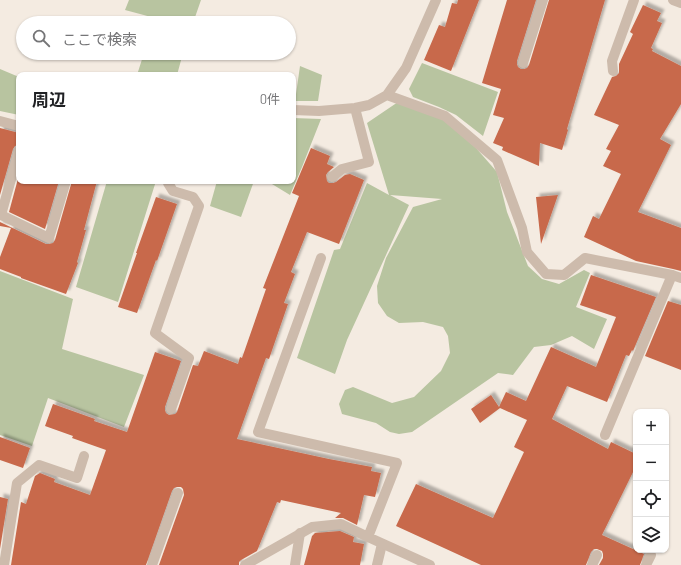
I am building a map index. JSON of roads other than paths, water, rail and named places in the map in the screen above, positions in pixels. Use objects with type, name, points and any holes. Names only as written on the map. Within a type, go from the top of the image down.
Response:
[{"type":"street","points":[[296,110],[320,111],[355,108],[369,105],[387,95],[406,68],[436,0]]},
{"type":"street","points":[[523,63],[544,0]]},
{"type":"street","points":[[613,71],[612,61],[634,0]]},
{"type":"street","points":[[673,0],[681,3]]},
{"type":"street","points":[[387,95],[445,116],[497,160],[522,228],[527,252],[546,274],[564,275],[585,258],[677,277],[605,435]]},
{"type":"street","points":[[332,178],[342,169],[370,162],[355,108]]},
{"type":"street","points":[[0,121],[16,125]]},
{"type":"street","points":[[16,162],[1,215],[49,238],[65,184]]},
{"type":"street","points":[[169,184],[173,191],[193,196],[199,206],[156,333],[189,358],[171,409]]},
{"type":"street","points":[[321,258],[258,432],[397,463],[368,537]]},
{"type":"street","points":[[4,565],[17,483],[39,465],[76,478],[84,456]]},
{"type":"street","points":[[152,565],[178,493]]},
{"type":"street","points":[[245,565],[312,526],[341,524],[430,565]]},
{"type":"street","points":[[295,565],[300,533]]},
{"type":"street","points":[[377,565],[382,544]]},
{"type":"street","points":[[592,565],[596,555]]},
{"type":"street","points":[[646,565],[651,555]]}]
